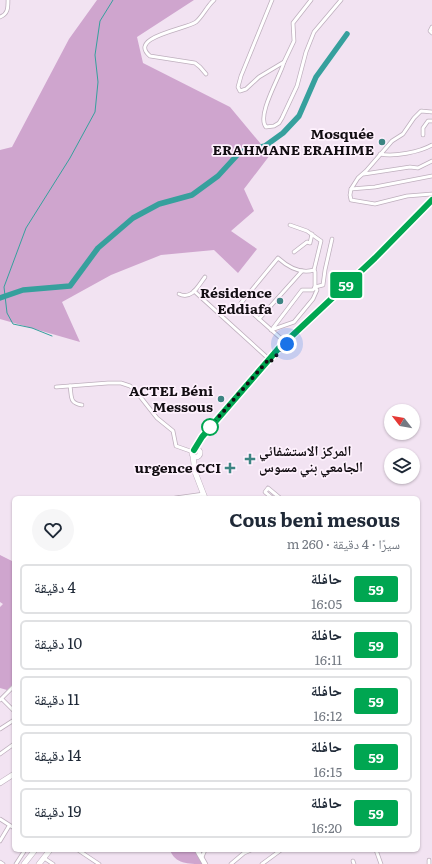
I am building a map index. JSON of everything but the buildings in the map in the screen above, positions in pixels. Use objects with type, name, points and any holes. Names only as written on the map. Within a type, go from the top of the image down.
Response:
[{"type":"main road","points":[[206,496],[194,472],[195,453],[202,437],[285,342],[347,284],[432,200]]},
{"type":"main road","points":[[270,360],[344,292],[432,205]]},
{"type":"main road","points":[[0,783],[12,775]]},
{"type":"main road","points":[[24,864],[33,852]]},
{"type":"main road","points":[[39,864],[48,852]]},
{"type":"main road","points":[[198,852],[205,864]]},
{"type":"street","points":[[0,17],[7,11],[8,0]]},
{"type":"street","points":[[206,74],[195,63],[150,56],[146,52],[144,45],[146,42],[159,34],[196,22],[214,0]]},
{"type":"street","points":[[272,0],[241,76],[238,87],[240,91],[284,62]]},
{"type":"street","points":[[311,0],[293,23],[294,40],[284,62],[283,69],[276,80],[265,113],[263,120],[266,127],[274,126],[279,123],[282,118],[297,86],[306,52],[314,32],[341,0]]},
{"type":"street","points":[[432,27],[430,31],[432,33]]},
{"type":"street","points":[[432,112],[421,111],[414,118],[403,134],[392,141],[362,174],[351,189],[350,195],[351,200],[375,204],[407,196],[432,194]]},
{"type":"street","points":[[423,135],[423,128],[428,121],[432,121]]},
{"type":"street","points":[[380,154],[388,156],[420,150],[432,145]]},
{"type":"street","points":[[362,174],[410,167],[418,168],[432,161]]},
{"type":"street","points":[[351,189],[375,187],[432,176]]},
{"type":"street","points":[[271,330],[294,322],[313,299],[317,290],[315,287],[314,270],[321,241],[312,234],[290,225]]},
{"type":"street","points":[[294,252],[307,242],[310,242],[312,234]]},
{"type":"street","points":[[271,330],[302,290],[313,290],[315,287],[323,285],[332,239]]},
{"type":"street","points":[[285,342],[241,303],[278,258],[286,265],[302,271],[308,272],[314,270]]},
{"type":"street","points":[[259,319],[302,271]]},
{"type":"street","points":[[179,294],[187,296],[191,295],[205,277]]},
{"type":"street","points":[[194,292],[270,360]]},
{"type":"street","points":[[56,387],[116,383],[130,386],[135,390],[157,418],[173,432],[176,446],[195,453]]},
{"type":"street","points":[[70,386],[72,402],[82,405]]},
{"type":"street","points":[[270,496],[265,492],[268,488],[278,496]]},
{"type":"street","points":[[12,688],[1,700],[12,709]]},
{"type":"street","points":[[0,729],[12,721]]},
{"type":"street","points":[[0,754],[12,745]]},
{"type":"street","points":[[0,820],[12,827]]},
{"type":"street","points":[[0,841],[9,826]]},
{"type":"street","points":[[16,864],[24,852]]},
{"type":"street","points":[[81,852],[99,864]]},
{"type":"street","points":[[202,857],[204,852]]},
{"type":"street","points":[[231,864],[247,852]]},
{"type":"street","points":[[262,864],[277,852]]},
{"type":"street","points":[[377,852],[381,864]]},
{"type":"street","points":[[44,858],[53,864]]},
{"type":"shaded area","points":[[97,0],[194,0],[137,37],[143,63],[230,107],[270,155],[244,189],[254,211],[231,231],[257,249],[238,273],[214,250],[161,255],[111,275],[62,302],[80,342],[0,319],[0,150],[12,147],[69,39]]},
{"type":"shaded area","points":[[0,555],[12,561],[12,685],[7,690],[0,688],[0,607],[3,604],[0,602]]},
{"type":"shaded area","points":[[171,852],[197,852],[203,864],[179,861]]},
{"type":"waterway","points":[[52,336],[32,328],[13,324],[7,313],[4,287],[26,228],[70,158],[95,112],[98,82],[95,55],[100,21],[113,0]]},
{"type":"waterway","points":[[0,298],[23,290],[70,286],[98,248],[133,218],[159,204],[192,195],[218,176],[240,152],[265,146],[283,133],[299,116],[316,77],[347,34]]},
{"type":"bus line","name":"59","points":[[194,450],[202,437],[279,348],[375,258],[432,200]]},
{"type":"place","name":"Mosquée ERAHMANE ERAHIME","points":[[382,142]]},
{"type":"place","name":"Résidence Eddiafa","points":[[280,301]]},
{"type":"place","name":"ACTEL Béni Messous","points":[[221,399]]},
{"type":"place","name":"المركز الاستشفائي الجامعي بني مسوس","points":[[250,459]]},
{"type":"place","name":"urgence CCI","points":[[230,468]]},
{"type":"route","points":[[210,427],[269,359],[271,361],[287,344]]}]
